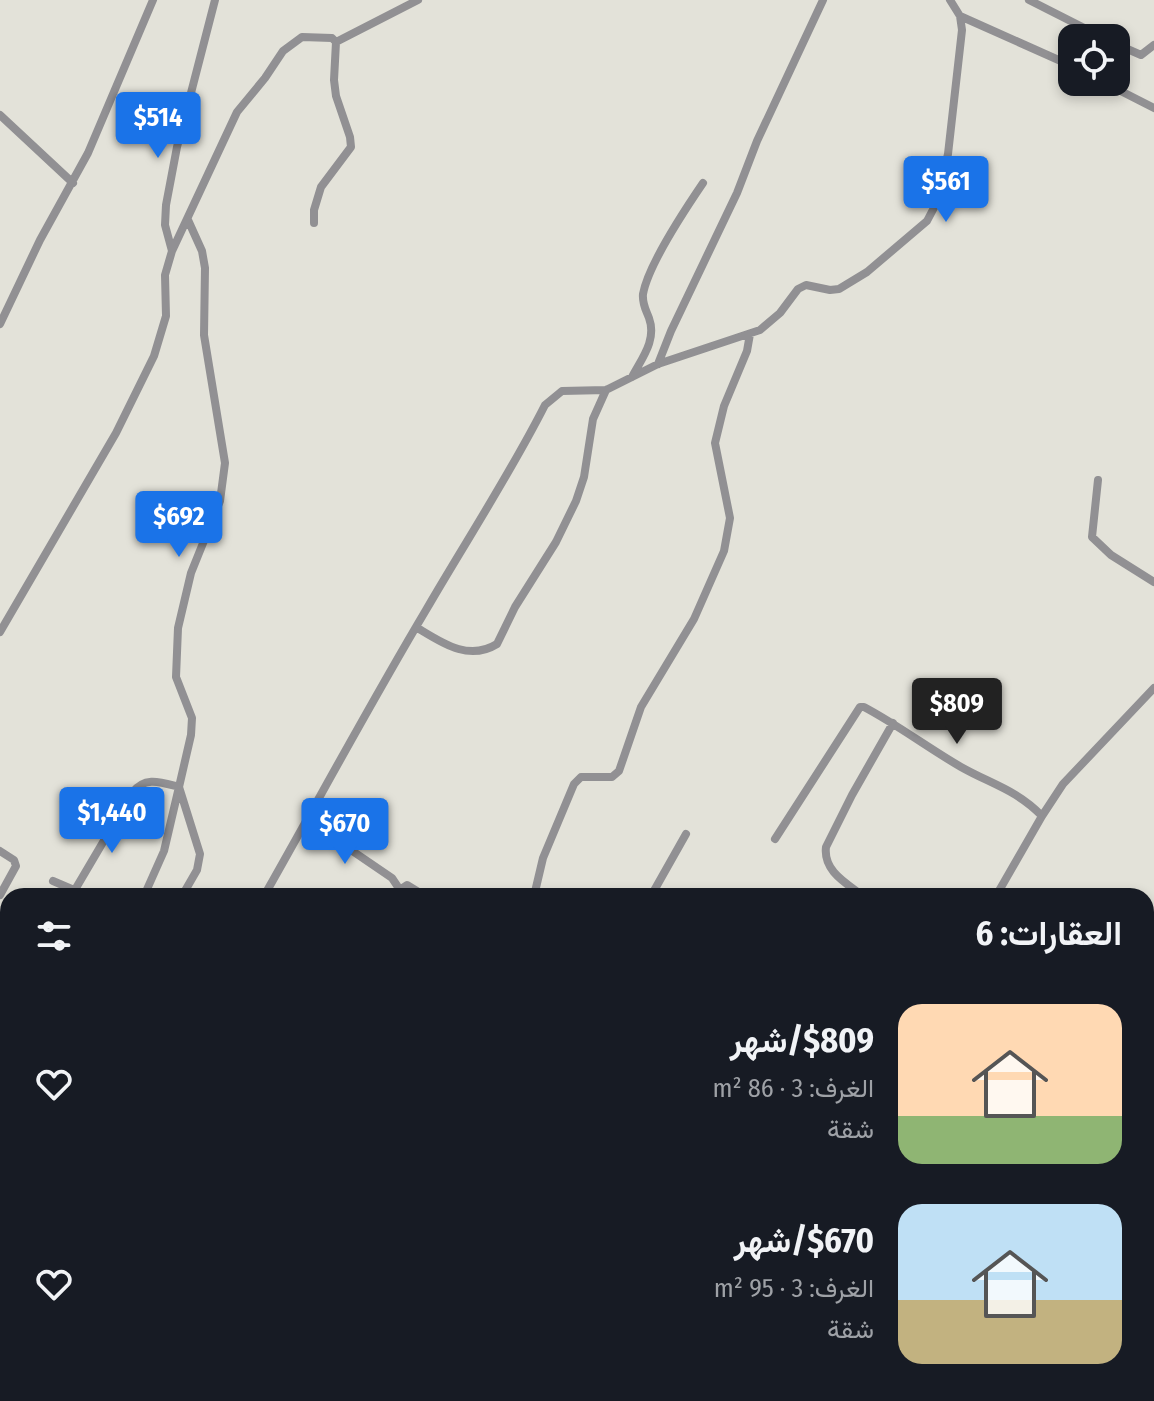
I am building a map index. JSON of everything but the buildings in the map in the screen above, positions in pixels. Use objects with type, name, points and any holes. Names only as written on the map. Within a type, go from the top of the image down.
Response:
[{"type":"street","points":[[0,324],[40,240],[73,183],[153,0]]},
{"type":"street","points":[[172,251],[165,225],[166,205],[177,147],[215,0]]},
{"type":"street","points":[[336,42],[418,0]]},
{"type":"street","points":[[658,364],[823,0]]},
{"type":"street","points":[[269,888],[416,627],[507,478],[545,405],[556,393],[606,390],[658,364],[760,330],[774,319],[798,289],[806,285],[839,289],[867,272],[932,216],[953,122],[962,30],[960,16],[950,0]]},
{"type":"street","points":[[1029,0],[1076,24]]},
{"type":"street","points":[[960,16],[1058,60]]},
{"type":"street","points":[[0,632],[116,433],[154,356],[163,330],[165,275],[172,251],[237,112],[283,51],[302,37],[332,38],[336,42],[336,96],[351,147],[321,187],[314,210],[314,223]]},
{"type":"street","points":[[1130,50],[1141,55],[1154,45]]},
{"type":"street","points":[[1130,96],[1154,108]]},
{"type":"street","points":[[0,115],[73,183]]},
{"type":"street","points":[[631,377],[651,338],[652,330],[643,305],[644,291],[671,235],[703,183]]},
{"type":"street","points":[[148,888],[164,851],[191,735],[192,718],[176,677],[178,628],[191,573],[220,501],[225,463],[204,335],[205,268],[202,251],[188,220]]},
{"type":"street","points":[[536,888],[543,858],[574,784],[581,777],[612,777],[619,771],[641,707],[694,619],[724,551],[730,518],[715,443],[724,406],[747,351],[750,334]]},
{"type":"street","points":[[416,627],[450,648],[459,650],[482,650],[497,644],[576,501],[584,477],[593,419],[606,390]]},
{"type":"street","points":[[1098,480],[1092,537],[1111,555],[1154,582]]},
{"type":"street","points":[[1001,888],[1063,784],[1154,688]]},
{"type":"street","points":[[775,839],[860,707],[893,723],[975,775],[1020,795],[1042,816]]},
{"type":"street","points":[[853,888],[834,873],[825,855],[826,847],[893,723]]},
{"type":"street","points":[[76,888],[137,786],[152,781],[179,787]]},
{"type":"street","points":[[179,787],[200,854],[197,870],[187,888]]},
{"type":"street","points":[[307,820],[392,878],[400,888]]},
{"type":"street","points":[[656,888],[686,834]]},
{"type":"street","points":[[0,851],[14,860],[16,866],[4,888]]},
{"type":"street","points":[[53,881],[69,888]]}]
